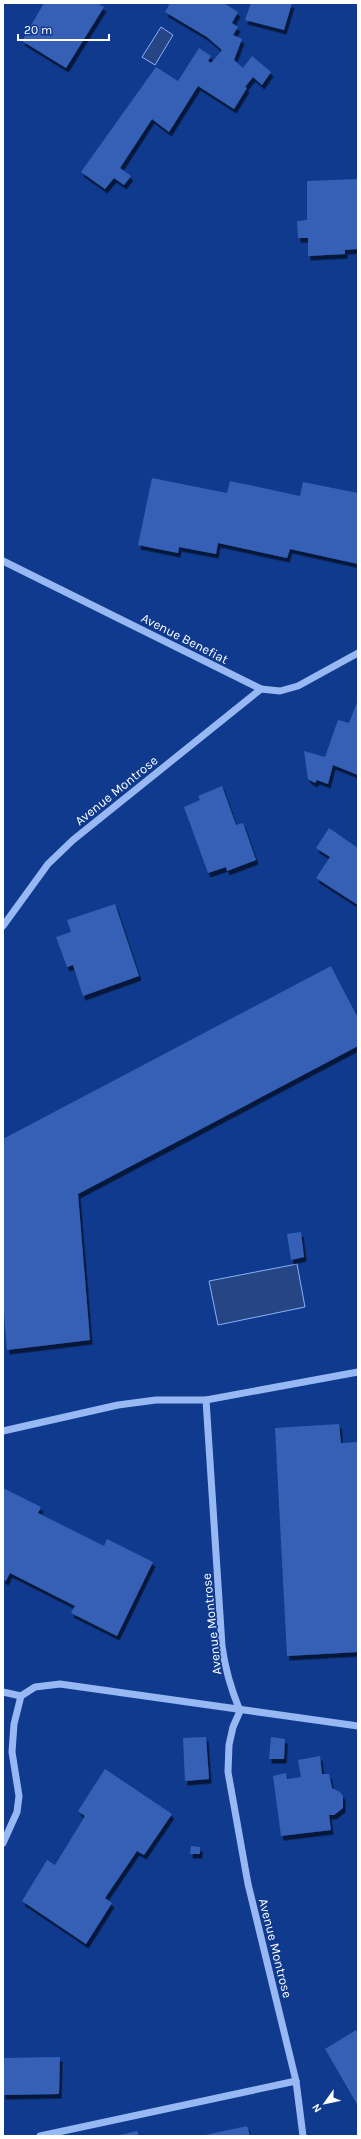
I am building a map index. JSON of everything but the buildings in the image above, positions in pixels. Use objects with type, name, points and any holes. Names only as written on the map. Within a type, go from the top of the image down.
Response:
[{"type":"street","name":"Avenue Benefiat","points":[[3,561],[261,689],[280,691],[298,686],[358,653]]},
{"type":"street","name":"Avenue Montrose","points":[[3,926],[48,864],[73,840],[261,689]]},
{"type":"street","points":[[3,1431],[118,1405],[156,1400],[206,1400],[358,1372]]},
{"type":"street","name":"Avenue Montrose","points":[[206,1400],[222,1646],[231,1690],[240,1711],[233,1727],[229,1746],[228,1772],[248,1884],[296,2081],[303,2136]]},
{"type":"street","points":[[3,1843],[17,1812],[19,1796],[12,1752],[14,1724],[21,1696],[35,1687],[60,1684],[240,1711],[358,1726]]},
{"type":"street","points":[[3,1692],[21,1696]]},
{"type":"street","points":[[40,2136],[296,2081]]},
{"type":"water","points":[[161,27],[173,35],[155,65],[142,57]]},
{"type":"water","points":[[297,1264],[305,1307],[218,1325],[209,1281]]}]
